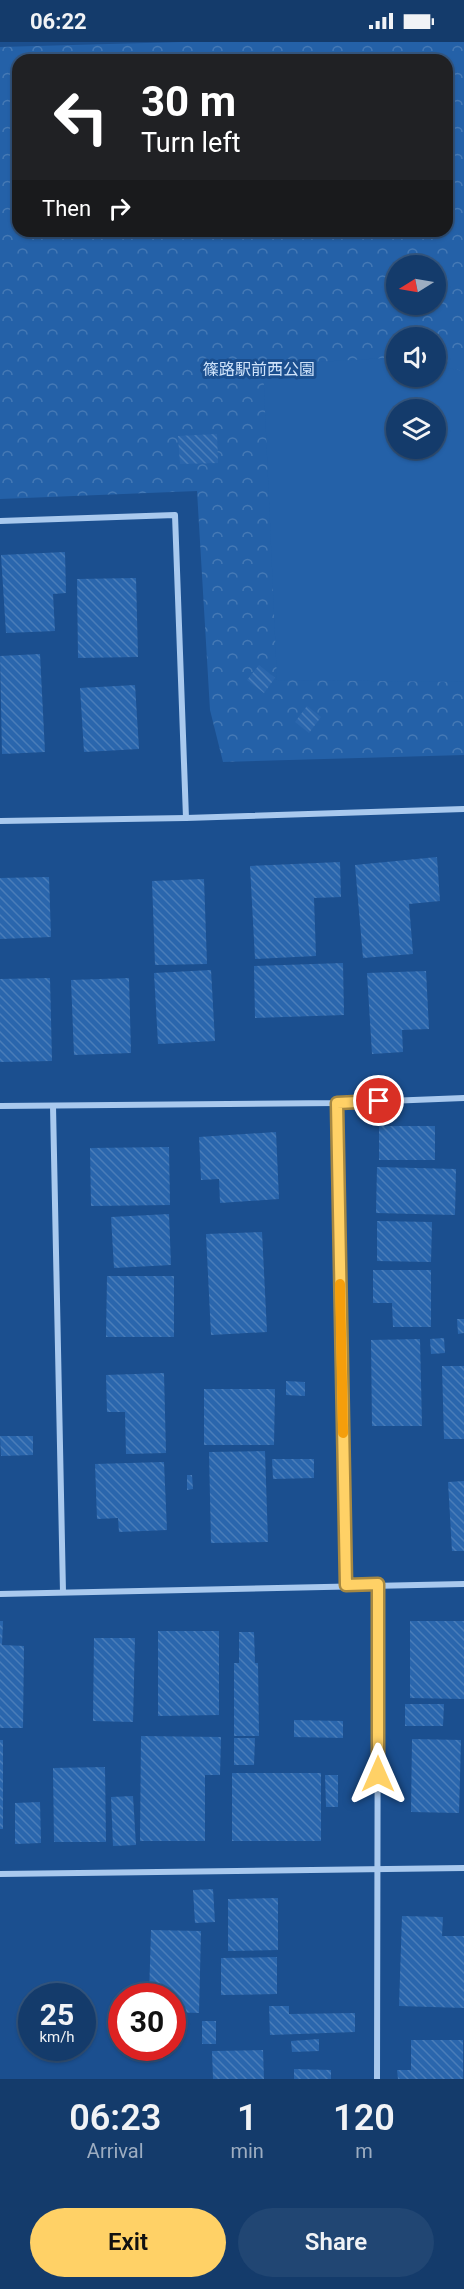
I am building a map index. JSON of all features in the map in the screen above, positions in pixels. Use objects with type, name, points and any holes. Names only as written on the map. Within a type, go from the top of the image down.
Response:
[{"type":"street","points":[[0,521],[175,515],[186,818]]},
{"type":"street","points":[[0,821],[186,818],[464,809]]},
{"type":"street","points":[[0,1106],[337,1103],[464,1098]]},
{"type":"street","points":[[337,1103],[346,1585]]},
{"type":"street","points":[[53,1106],[63,1592]]},
{"type":"street","points":[[377,2079],[378,1584]]},
{"type":"street","points":[[0,1594],[378,1584],[464,1584]]},
{"type":"street","points":[[0,1874],[464,1868]]},
{"type":"green space","name":"篠路駅前西公園","points":[[182,42],[464,42],[464,755],[223,762],[210,710],[197,491],[0,499],[0,47]]},
{"type":"green space","points":[[386,358],[386,387],[446,387],[446,368],[464,371],[464,682],[277,680],[263,365]]},
{"type":"building","points":[[217,434],[218,463],[180,464],[178,436]]},
{"type":"building","points":[[65,552],[66,593],[53,594],[55,631],[6,633],[1,555]]},
{"type":"building","points":[[136,578],[138,657],[78,658],[77,579]]},
{"type":"building","points":[[40,654],[45,752],[2,754],[0,656]]},
{"type":"building","points":[[259,665],[275,678],[264,693],[247,680]]},
{"type":"building","points":[[135,685],[139,749],[84,752],[80,688]]},
{"type":"building","points":[[307,706],[321,717],[309,733],[295,722]]},
{"type":"building","points":[[437,857],[440,901],[409,904],[413,954],[363,958],[355,865]]},
{"type":"building","points":[[340,862],[341,897],[314,898],[316,956],[255,959],[250,866]]},
{"type":"building","points":[[49,877],[51,937],[0,939],[0,878]]},
{"type":"building","points":[[204,879],[207,964],[155,965],[152,881]]},
{"type":"building","points":[[343,963],[344,1015],[255,1018],[254,966]]},
{"type":"building","points":[[211,970],[215,1041],[158,1044],[154,973]]},
{"type":"building","points":[[426,971],[429,1029],[402,1030],[403,1052],[372,1054],[367,973]]},
{"type":"building","points":[[50,978],[52,1061],[0,1062],[0,979]]},
{"type":"building","points":[[129,978],[131,1053],[74,1055],[71,980]]},
{"type":"building","points":[[379,1126],[435,1126],[435,1160],[379,1160]]},
{"type":"building","points":[[276,1132],[279,1199],[220,1203],[219,1179],[201,1180],[199,1137]]},
{"type":"building","points":[[169,1147],[170,1205],[91,1206],[90,1148]]},
{"type":"building","points":[[377,1167],[456,1169],[455,1215],[376,1213]]},
{"type":"building","points":[[169,1214],[171,1265],[114,1268],[111,1217]]},
{"type":"building","points":[[377,1221],[432,1222],[431,1262],[377,1261]]},
{"type":"building","points":[[262,1232],[267,1332],[211,1335],[206,1234]]},
{"type":"building","points":[[373,1270],[431,1270],[431,1327],[393,1327],[392,1303],[373,1303]]},
{"type":"building","points":[[107,1276],[174,1276],[174,1337],[106,1337]]},
{"type":"building","points":[[457,1319],[464,1319],[464,1333],[458,1334]]},
{"type":"building","points":[[444,1338],[445,1353],[431,1354],[430,1339]]},
{"type":"building","points":[[420,1339],[422,1426],[372,1426],[371,1340]]},
{"type":"building","points":[[442,1366],[464,1366],[464,1439],[444,1439]]},
{"type":"building","points":[[164,1373],[166,1453],[126,1454],[125,1412],[107,1412],[106,1375]]},
{"type":"building","points":[[286,1381],[305,1382],[305,1396],[286,1395]]},
{"type":"building","points":[[204,1389],[275,1389],[274,1445],[204,1445]]},
{"type":"building","points":[[0,1436],[33,1436],[33,1455],[1,1456]]},
{"type":"building","points":[[265,1451],[268,1542],[211,1543],[209,1452]]},
{"type":"building","points":[[272,1459],[314,1459],[314,1478],[273,1479]]},
{"type":"building","points":[[164,1462],[167,1530],[119,1532],[118,1518],[97,1519],[95,1464]]},
{"type":"building","points":[[187,1475],[192,1475],[193,1489],[187,1490]]},
{"type":"building","points":[[464,1481],[464,1551],[452,1551],[448,1482]]},
{"type":"building","points":[[0,1621],[3,1621],[2,1645],[24,1646],[23,1728],[0,1728]]},
{"type":"building","points":[[410,1621],[464,1621],[464,1699],[410,1698]]},
{"type":"building","points":[[158,1631],[219,1631],[219,1715],[158,1716]]},
{"type":"building","points":[[239,1632],[254,1632],[255,1663],[258,1663],[259,1736],[234,1736],[234,1663],[239,1663]]},
{"type":"building","points":[[94,1638],[135,1638],[133,1722],[93,1721]]},
{"type":"building","points":[[405,1704],[444,1704],[443,1726],[405,1726]]},
{"type":"building","points":[[294,1720],[343,1721],[343,1738],[294,1737]]},
{"type":"building","points":[[141,1736],[221,1737],[220,1775],[205,1775],[205,1841],[140,1841]]},
{"type":"building","points":[[234,1738],[255,1738],[254,1765],[234,1765]]},
{"type":"building","points":[[412,1739],[461,1740],[459,1813],[411,1812]]},
{"type":"building","points":[[0,1740],[3,1740],[3,1829],[0,1829]]},
{"type":"building","points":[[105,1767],[106,1842],[54,1842],[53,1768]]},
{"type":"building","points":[[232,1773],[321,1773],[321,1841],[232,1841]]},
{"type":"building","points":[[325,1775],[338,1775],[338,1807],[326,1807]]},
{"type":"building","points":[[133,1796],[136,1845],[113,1846],[111,1797]]},
{"type":"building","points":[[40,1802],[41,1843],[15,1844],[15,1803]]},
{"type":"building","points":[[213,1889],[215,1922],[195,1923],[193,1890]]},
{"type":"building","points":[[278,1898],[278,1950],[228,1951],[228,1899]]},
{"type":"building","points":[[402,1916],[443,1917],[442,1936],[464,1936],[464,2008],[399,2006]]},
{"type":"building","points":[[151,1930],[201,1931],[199,2013],[186,2013],[186,1983],[149,1983]]},
{"type":"building","points":[[277,1957],[277,1994],[221,1995],[221,1958]]},
{"type":"building","points":[[269,2006],[289,2006],[289,2014],[355,2013],[355,2032],[270,2035]]},
{"type":"building","points":[[202,2021],[216,2021],[216,2044],[202,2044]]},
{"type":"building","points":[[319,2039],[319,2051],[292,2052],[291,2041]]},
{"type":"building","points":[[411,2040],[463,2040],[463,2079],[398,2079],[397,2070],[411,2070]]},
{"type":"building","points":[[263,2050],[264,2079],[213,2079],[212,2051]]},
{"type":"building","points":[[294,2069],[331,2070],[331,2079],[294,2079]]},
{"type":"slow traffic","points":[[340,1284],[343,1433]]},
{"type":"route","points":[[378,1774],[378,1584],[346,1585],[337,1103],[379,1101]]}]
